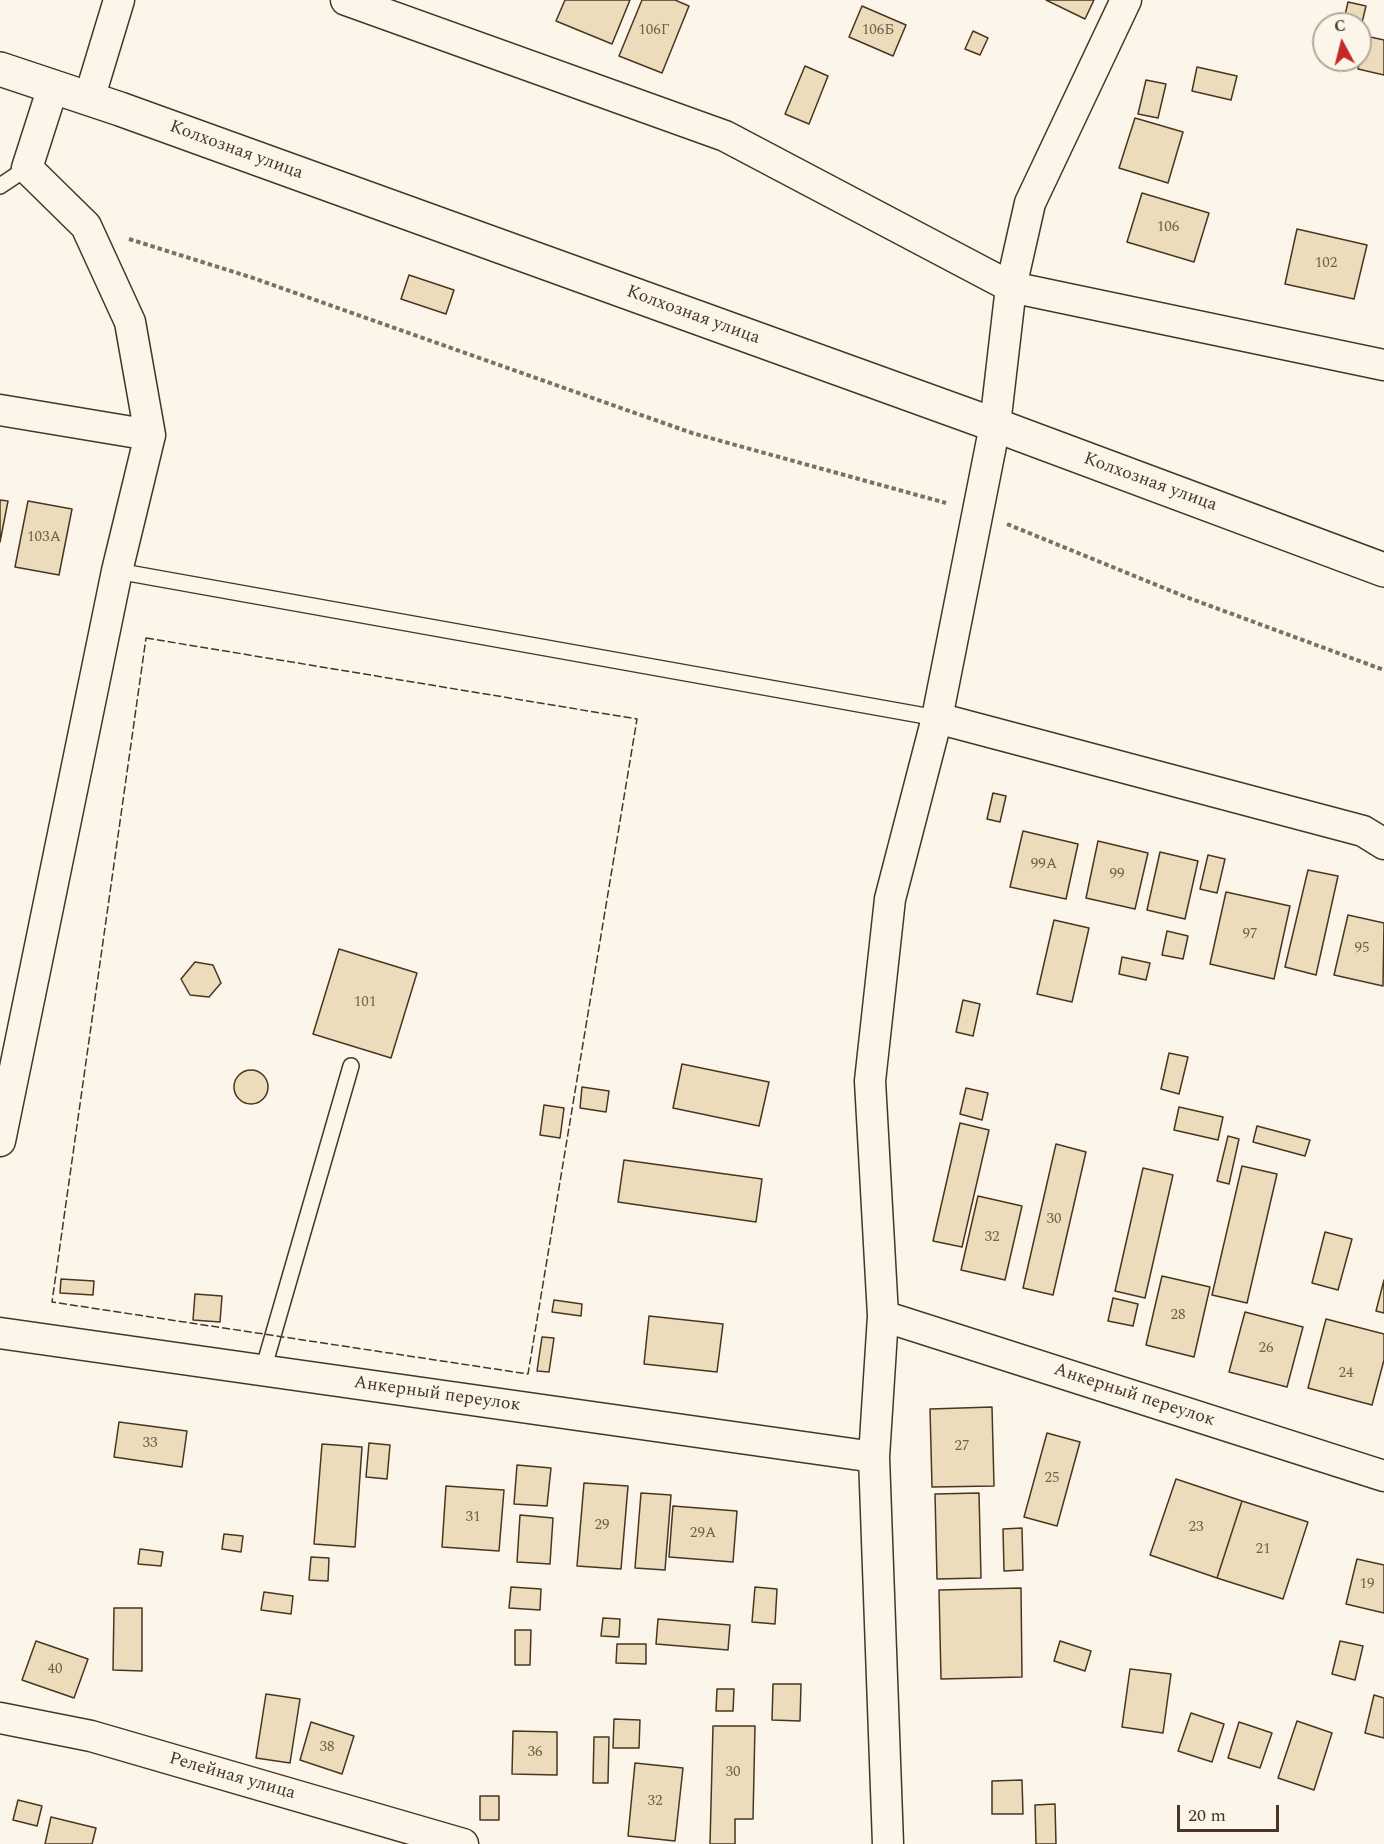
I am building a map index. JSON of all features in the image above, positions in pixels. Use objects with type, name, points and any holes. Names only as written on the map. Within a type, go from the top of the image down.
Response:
[{"type":"main road","name":"Колхозная улица","points":[[0,69],[995,425],[1384,570]]},
{"type":"street","points":[[89,99],[119,0]]},
{"type":"street","points":[[346,0],[725,136],[1011,287],[1384,364]]},
{"type":"street","points":[[888,1844],[874,1457],[883,1316],[870,1081],[890,899],[937,718],[995,425],[1011,287],[1029,203],[1126,0]]},
{"type":"street","points":[[0,1141],[117,572],[150,435],[130,322],[86,226],[27,168],[53,87]]},
{"type":"street","points":[[0,410],[150,435]]},
{"type":"street","points":[[937,718],[1363,831],[1384,843]]},
{"type":"street","name":"Анкерный переулок","points":[[883,1316],[1384,1476]]},
{"type":"street","name":"Анкерный переулок","points":[[0,1333],[874,1457]]},
{"type":"street","name":"Релейная улица","points":[[0,1718],[91,1736],[463,1844]]},
{"type":"lane","points":[[0,186],[27,168]]},
{"type":"lane","points":[[117,572],[937,718]]},
{"type":"lane","points":[[263,1370],[351,1066]]},
{"type":"path","points":[[86,226],[250,277],[692,433],[978,512],[1186,597],[1384,670]]},
{"type":"building","points":[[565,0],[630,0],[612,44],[556,21]]},
{"type":"building","points":[[642,0],[675,0],[689,6],[662,73],[619,56]]},
{"type":"building","points":[[1046,0],[1094,0],[1085,19]]},
{"type":"building","points":[[1348,2],[1366,6],[1365,12],[1346,12]]},
{"type":"building","points":[[862,6],[906,25],[893,56],[849,37]]},
{"type":"building","points":[[973,31],[988,38],[980,55],[965,49]]},
{"type":"building","points":[[1372,37],[1384,40],[1384,75],[1371,72]]},
{"type":"building","points":[[805,66],[828,76],[809,124],[785,114]]},
{"type":"building","points":[[1197,67],[1237,76],[1231,100],[1192,91]]},
{"type":"building","points":[[1146,80],[1166,84],[1158,118],[1138,114]]},
{"type":"building","points":[[1135,118],[1183,132],[1168,183],[1119,168]]},
{"type":"building","points":[[1142,193],[1209,213],[1194,262],[1127,242]]},
{"type":"building","points":[[1297,229],[1367,245],[1354,299],[1285,284]]},
{"type":"building","points":[[409,275],[454,290],[446,314],[401,299]]},
{"type":"building","points":[[0,500],[8,501],[0,542]]},
{"type":"building","points":[[28,501],[72,509],[59,575],[15,567]]},
{"type":"building","points":[[993,793],[1006,796],[1000,822],[987,819]]},
{"type":"building","points":[[1023,831],[1078,844],[1066,899],[1010,887]]},
{"type":"building","points":[[1098,841],[1148,853],[1135,909],[1086,898]]},
{"type":"building","points":[[1160,852],[1198,861],[1185,919],[1147,910]]},
{"type":"building","points":[[1208,855],[1225,859],[1217,893],[1200,889]]},
{"type":"building","points":[[1308,870],[1338,876],[1316,975],[1285,967]]},
{"type":"building","points":[[1226,892],[1290,906],[1274,979],[1210,964]]},
{"type":"building","points":[[1348,915],[1384,923],[1383,986],[1334,975]]},
{"type":"building","points":[[1054,920],[1089,928],[1072,1002],[1037,994]]},
{"type":"building","points":[[1167,931],[1188,936],[1183,959],[1162,955]]},
{"type":"building","points":[[339,949],[417,973],[391,1058],[313,1034]]},
{"type":"building","points":[[1122,957],[1150,963],[1146,980],[1119,974]]},
{"type":"building","points":[[195,962],[213,965],[221,983],[209,997],[190,995],[181,979]]},
{"type":"building","points":[[963,1000],[980,1004],[973,1036],[956,1032]]},
{"type":"building","points":[[1169,1053],[1188,1057],[1179,1094],[1161,1089]]},
{"type":"building","points":[[682,1064],[769,1082],[759,1126],[673,1108]]},
{"type":"building","points":[[251,1070],[263,1075],[268,1087],[263,1099],[251,1104],[239,1099],[234,1087],[239,1075]]},
{"type":"building","points":[[582,1087],[609,1091],[606,1112],[580,1108]]},
{"type":"building","points":[[966,1088],[988,1093],[982,1120],[960,1114]]},
{"type":"building","points":[[544,1105],[564,1108],[560,1138],[540,1135]]},
{"type":"building","points":[[1179,1107],[1223,1117],[1218,1140],[1174,1130]]},
{"type":"building","points":[[960,1123],[989,1130],[962,1247],[933,1241]]},
{"type":"building","points":[[1257,1126],[1310,1140],[1305,1156],[1253,1142]]},
{"type":"building","points":[[1228,1136],[1239,1139],[1229,1184],[1217,1181]]},
{"type":"building","points":[[1056,1144],[1086,1152],[1053,1295],[1023,1288]]},
{"type":"building","points":[[624,1160],[762,1179],[756,1222],[618,1202]]},
{"type":"building","points":[[1242,1166],[1277,1174],[1247,1303],[1212,1295]]},
{"type":"building","points":[[1143,1168],[1173,1175],[1145,1298],[1115,1291]]},
{"type":"building","points":[[978,1196],[1022,1206],[1005,1280],[961,1270]]},
{"type":"building","points":[[1325,1232],[1352,1239],[1338,1290],[1312,1283]]},
{"type":"building","points":[[1162,1276],[1210,1287],[1194,1357],[1146,1345]]},
{"type":"building","points":[[61,1279],[94,1281],[93,1295],[60,1293]]},
{"type":"building","points":[[1384,1280],[1384,1313],[1376,1311]]},
{"type":"building","points":[[195,1294],[222,1296],[220,1322],[193,1320]]},
{"type":"building","points":[[1113,1298],[1138,1304],[1133,1326],[1108,1321]]},
{"type":"building","points":[[554,1300],[582,1304],[581,1316],[552,1312]]},
{"type":"building","points":[[1245,1312],[1303,1327],[1287,1387],[1229,1372]]},
{"type":"building","points":[[649,1316],[723,1324],[717,1372],[644,1364]]},
{"type":"building","points":[[1326,1319],[1384,1334],[1384,1360],[1372,1405],[1308,1388]]},
{"type":"building","points":[[542,1337],[554,1338],[549,1372],[537,1371]]},
{"type":"building","points":[[992,1407],[994,1486],[932,1487],[930,1409]]},
{"type":"building","points":[[119,1422],[187,1431],[182,1467],[114,1457]]},
{"type":"building","points":[[1047,1433],[1080,1442],[1057,1526],[1024,1517]]},
{"type":"building","points":[[369,1443],[390,1445],[387,1479],[366,1477]]},
{"type":"building","points":[[322,1444],[362,1447],[355,1547],[314,1544]]},
{"type":"building","points":[[517,1465],[551,1468],[547,1506],[514,1504]]},
{"type":"building","points":[[1176,1479],[1242,1501],[1217,1578],[1150,1555]]},
{"type":"building","points":[[584,1483],[628,1486],[621,1569],[577,1566]]},
{"type":"building","points":[[446,1486],[504,1490],[499,1551],[442,1547]]},
{"type":"building","points":[[641,1493],[671,1495],[665,1570],[635,1568]]},
{"type":"building","points":[[979,1493],[981,1578],[937,1579],[935,1494]]},
{"type":"building","points":[[1242,1501],[1308,1522],[1283,1599],[1217,1578]]},
{"type":"building","points":[[673,1506],[737,1511],[733,1562],[669,1557]]},
{"type":"building","points":[[520,1515],[553,1518],[550,1564],[517,1562]]},
{"type":"building","points":[[1022,1528],[1023,1570],[1004,1571],[1003,1529]]},
{"type":"building","points":[[224,1534],[243,1536],[241,1552],[222,1549]]},
{"type":"building","points":[[140,1549],[163,1552],[161,1566],[138,1564]]},
{"type":"building","points":[[311,1557],[329,1558],[328,1581],[309,1580]]},
{"type":"building","points":[[1357,1559],[1384,1565],[1384,1613],[1346,1604]]},
{"type":"building","points":[[511,1587],[541,1589],[540,1610],[509,1608]]},
{"type":"building","points":[[755,1587],[777,1589],[775,1624],[752,1622]]},
{"type":"building","points":[[1021,1588],[1022,1677],[941,1679],[939,1590]]},
{"type":"building","points":[[264,1592],[293,1596],[291,1614],[261,1610]]},
{"type":"building","points":[[114,1608],[142,1608],[142,1671],[113,1670]]},
{"type":"building","points":[[603,1618],[620,1619],[619,1637],[601,1636]]},
{"type":"building","points":[[658,1619],[730,1625],[728,1650],[656,1644]]},
{"type":"building","points":[[515,1630],[531,1630],[530,1665],[515,1665]]},
{"type":"building","points":[[36,1641],[88,1659],[74,1698],[22,1680]]},
{"type":"building","points":[[1060,1641],[1091,1651],[1085,1671],[1054,1661]]},
{"type":"building","points":[[1340,1641],[1363,1646],[1355,1680],[1332,1674]]},
{"type":"building","points":[[617,1644],[646,1644],[646,1664],[616,1663]]},
{"type":"building","points":[[1130,1669],[1171,1674],[1163,1733],[1122,1727]]},
{"type":"building","points":[[773,1684],[801,1684],[800,1721],[772,1720]]},
{"type":"building","points":[[717,1689],[734,1689],[733,1711],[716,1711]]},
{"type":"building","points":[[266,1694],[300,1699],[290,1763],[256,1758]]},
{"type":"building","points":[[1374,1695],[1384,1698],[1384,1738],[1365,1733]]},
{"type":"building","points":[[1191,1713],[1224,1724],[1212,1762],[1178,1751]]},
{"type":"building","points":[[614,1719],[640,1720],[639,1748],[613,1748]]},
{"type":"building","points":[[1297,1721],[1332,1733],[1314,1790],[1278,1778]]},
{"type":"building","points":[[311,1722],[354,1736],[342,1774],[300,1760]]},
{"type":"building","points":[[1239,1722],[1272,1733],[1260,1768],[1228,1758]]},
{"type":"building","points":[[713,1726],[755,1726],[753,1819],[735,1819],[735,1844],[710,1844]]},
{"type":"building","points":[[513,1731],[557,1732],[557,1775],[512,1774]]},
{"type":"building","points":[[594,1737],[609,1737],[608,1783],[593,1783]]},
{"type":"building","points":[[635,1763],[683,1768],[675,1841],[628,1836]]},
{"type":"building","points":[[1022,1780],[1023,1814],[992,1814],[992,1781]]},
{"type":"building","points":[[480,1796],[499,1796],[499,1820],[480,1820]]},
{"type":"building","points":[[18,1800],[42,1806],[37,1826],[13,1820]]},
{"type":"building","points":[[1055,1804],[1056,1844],[1036,1844],[1035,1805]]},
{"type":"building","points":[[51,1817],[96,1828],[92,1844],[45,1844]]},
{"type":"fence","points":[[146,638],[637,719],[528,1374],[52,1302],[146,638]]}]
